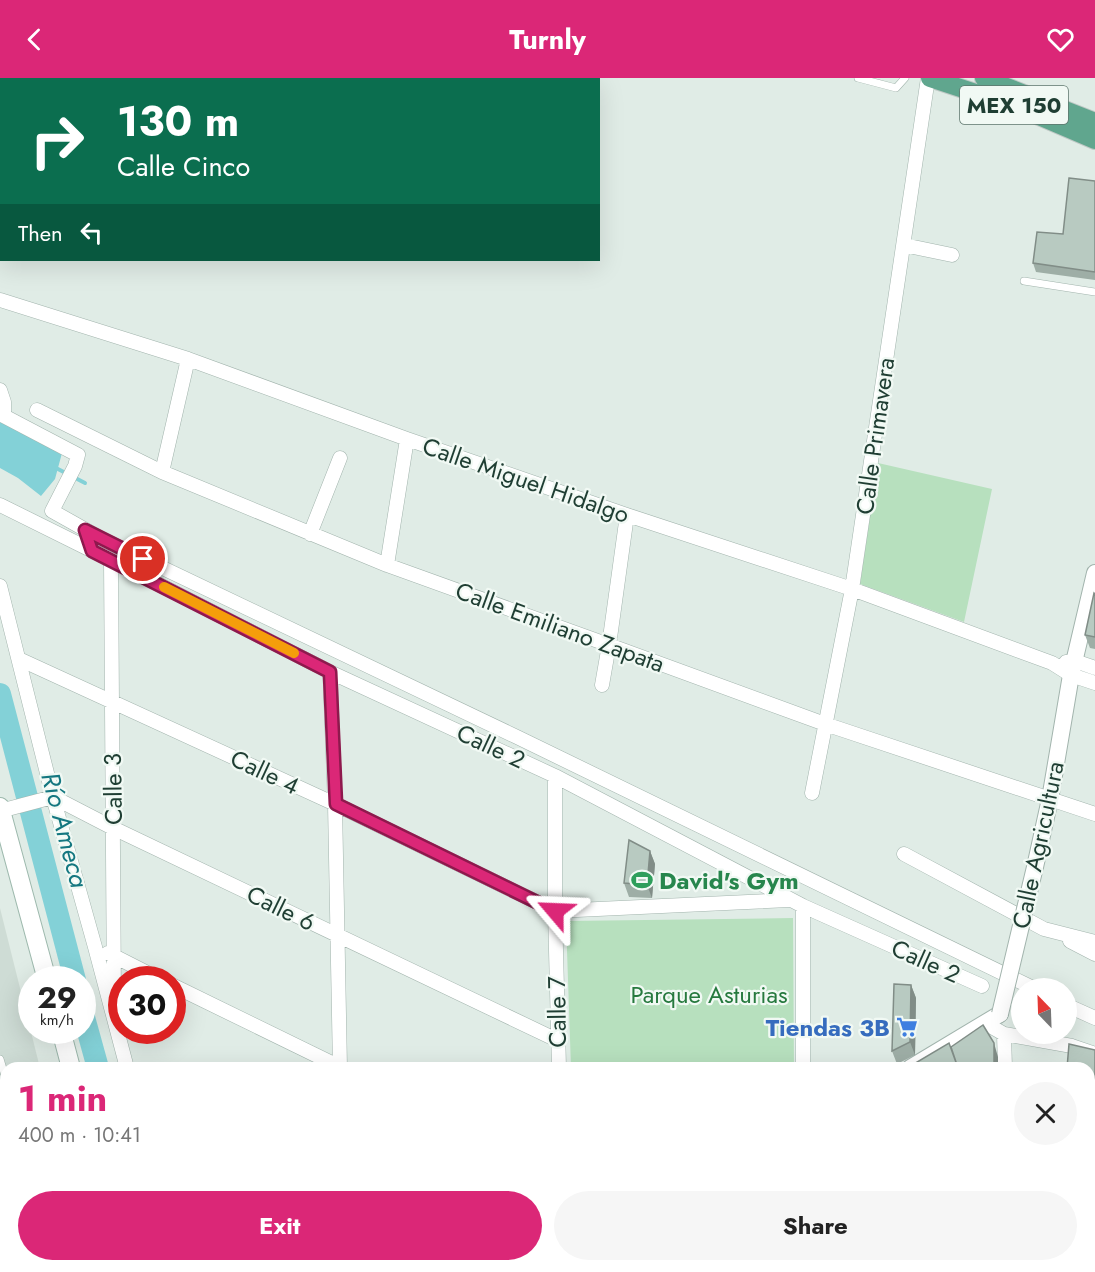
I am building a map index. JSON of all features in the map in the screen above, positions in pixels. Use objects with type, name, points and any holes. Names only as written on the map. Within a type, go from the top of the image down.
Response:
[{"type":"main road","name":"MEX 150","points":[[929,78],[1018,106],[1095,140]]},
{"type":"main road","name":"MEX 150","points":[[984,78],[1020,85],[1095,122]]},
{"type":"main road","points":[[4,810],[43,966]]},
{"type":"main road","points":[[65,1044],[69,1062]]},
{"type":"street","name":"Calle Primavera","points":[[812,793],[852,589],[929,78]]},
{"type":"street","points":[[904,245],[952,255]]},
{"type":"street","name":"Calle Miguel Hidalgo","points":[[0,300],[188,360],[627,515],[852,589],[1052,663],[1073,668],[1095,668]]},
{"type":"street","points":[[162,472],[188,360]]},
{"type":"street","points":[[0,390],[4,402],[2,415],[77,460],[52,511],[102,539],[1013,978]]},
{"type":"street","name":"Calle Emiliano Zapata","points":[[37,410],[162,472],[387,565],[825,724],[1095,814]]},
{"type":"street","points":[[387,565],[407,439]]},
{"type":"street","points":[[310,534],[340,458]]},
{"type":"street","name":"Calle 2","points":[[0,505],[330,672],[555,776],[797,903],[982,986]]},
{"type":"street","points":[[602,686],[627,515]]},
{"type":"street","points":[[85,530],[92,551]]},
{"type":"street","name":"Calle 3","points":[[111,560],[114,966]]},
{"type":"street","name":"Calle Agricultura","points":[[920,1062],[1000,1014],[1050,799],[1073,668],[1095,573]]},
{"type":"street","points":[[0,586],[53,797],[108,996]]},
{"type":"street","name":"Calle 4","points":[[20,659],[336,804],[555,911],[797,903]]},
{"type":"street","name":"Calle Miguel Hidalgo","points":[[1073,668],[1095,682]]},
{"type":"street","points":[[330,672],[336,804],[341,1062]]},
{"type":"street","name":"Calle 7","points":[[555,776],[559,1062]]},
{"type":"street","points":[[4,810],[53,797]]},
{"type":"street","name":"Calle 6","points":[[53,797],[113,828],[558,1041]]},
{"type":"street","points":[[904,854],[1095,954]]},
{"type":"street","points":[[797,903],[803,1062]]},
{"type":"street","points":[[1044,928],[1095,942]]},
{"type":"street","points":[[95,947],[134,966]]},
{"type":"street","points":[[186,992],[329,1062]]},
{"type":"street","points":[[1077,1010],[1095,1018]]},
{"type":"street","points":[[985,1023],[1004,1034],[1072,1046],[1095,1054]]},
{"type":"street","points":[[1004,1034],[1005,1062]]},
{"type":"street","points":[[121,1044],[125,1062]]},
{"type":"lane","points":[[858,78],[896,88],[905,78]]},
{"type":"lane","points":[[1024,281],[1095,292]]},
{"type":"shaded area","points":[[0,908],[18,980],[18,1044],[34,1044],[38,1062],[0,1062]]},
{"type":"green space","points":[[878,463],[992,489],[964,622],[860,584]]},
{"type":"green space","name":"Parque Asturias","points":[[793,918],[794,1062],[571,1062],[566,921]]},
{"type":"water","points":[[0,420],[62,453],[55,479],[41,496],[18,478],[0,468]]},
{"type":"building","points":[[1069,178],[1095,181],[1095,272],[1033,263],[1037,232],[1063,234]]},
{"type":"building","points":[[1095,594],[1095,637],[1085,635]]},
{"type":"building","points":[[629,840],[650,851],[647,885],[624,883]]},
{"type":"building","points":[[894,984],[911,985],[910,1042],[892,1051]]},
{"type":"building","points":[[983,1025],[994,1043],[994,1062],[956,1062],[951,1047]]},
{"type":"building","points":[[949,1043],[956,1062],[917,1062]]},
{"type":"building","points":[[1069,1044],[1095,1050],[1095,1062],[1068,1062]]},
{"type":"waterway","points":[[56,468],[85,483]]},
{"type":"waterway","name":"Río Ameca","points":[[0,694],[71,966]]},
{"type":"waterway","name":"Río Ameca","points":[[91,1044],[96,1062]]},
{"type":"slow traffic","points":[[164,587],[294,653]]},
{"type":"place","name":"David's Gym","points":[[642,880]]},
{"type":"place","name":"Tiendas 3B","points":[[907,1027]]},
{"type":"route","points":[[143,559],[85,530],[92,551],[330,672],[336,804],[555,911]]}]
